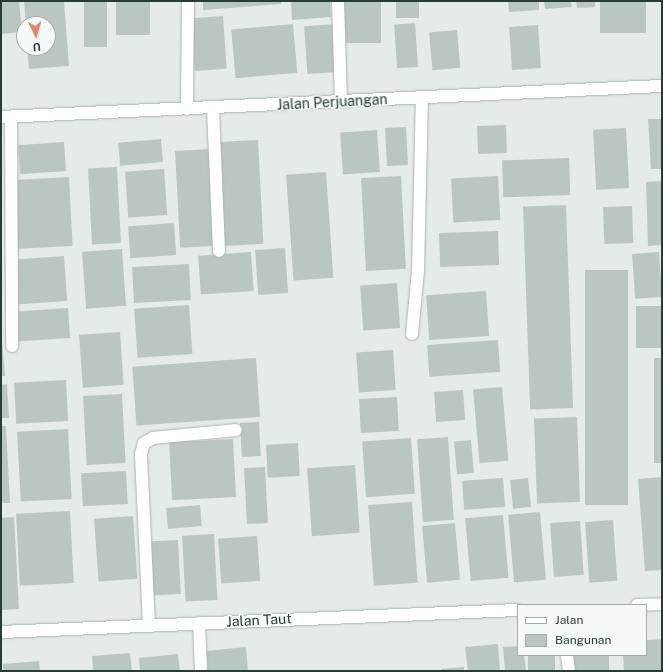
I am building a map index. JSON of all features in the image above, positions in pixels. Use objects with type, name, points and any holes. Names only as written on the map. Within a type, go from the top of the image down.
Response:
[{"type":"street","points":[[186,109],[188,1]]},
{"type":"street","points":[[338,1],[341,101]]},
{"type":"street","name":"Jalan Perjuangan","points":[[6,117],[662,86]]},
{"type":"street","points":[[412,334],[418,271],[422,98]]},
{"type":"street","points":[[212,108],[219,251]]},
{"type":"street","points":[[6,117],[12,346]]},
{"type":"street","points":[[149,625],[141,454],[144,444],[153,438],[236,430]]},
{"type":"street","points":[[647,605],[662,604]]},
{"type":"street","name":"Jalan Taut","points":[[1,632],[517,610]]},
{"type":"street","points":[[199,623],[201,671]]},
{"type":"street","points":[[567,656],[569,671]]},
{"type":"building","points":[[1,1],[19,1],[20,16],[16,16],[16,33],[1,34]]},
{"type":"building","points":[[24,1],[64,1],[69,66],[29,69],[28,56],[56,56],[56,16],[25,16]]},
{"type":"building","points":[[84,1],[107,1],[107,47],[84,47]]},
{"type":"building","points":[[116,1],[150,1],[150,35],[116,35]]},
{"type":"building","points":[[203,1],[281,1],[281,4],[203,10]]},
{"type":"building","points":[[291,1],[330,1],[331,17],[292,20]]},
{"type":"building","points":[[344,1],[381,1],[381,43],[344,43]]},
{"type":"building","points":[[396,1],[419,1],[419,18],[396,18]]},
{"type":"building","points":[[508,1],[539,1],[539,10],[509,12]]},
{"type":"building","points":[[544,1],[571,1],[572,7],[545,9]]},
{"type":"building","points":[[576,1],[595,1],[595,7],[577,8]]},
{"type":"building","points":[[600,1],[646,1],[646,33],[600,33]]},
{"type":"building","points":[[223,16],[227,69],[195,71],[191,18]]},
{"type":"building","points":[[415,23],[418,67],[397,68],[394,24]]},
{"type":"building","points":[[293,24],[297,73],[236,78],[231,29]]},
{"type":"building","points":[[335,24],[338,72],[307,74],[304,26]]},
{"type":"building","points":[[538,25],[541,68],[512,70],[509,27]]},
{"type":"building","points":[[457,30],[460,68],[432,70],[429,32]]},
{"type":"building","points":[[648,119],[662,119],[662,169],[651,169]]},
{"type":"building","points":[[506,125],[507,153],[478,154],[477,126]]},
{"type":"building","points":[[406,127],[408,165],[387,166],[385,128]]},
{"type":"building","points":[[626,128],[629,188],[596,190],[593,130]]},
{"type":"building","points":[[377,130],[380,172],[343,174],[340,133]]},
{"type":"building","points":[[161,139],[163,162],[120,166],[118,143]]},
{"type":"building","points":[[258,140],[263,244],[223,246],[218,142]]},
{"type":"building","points":[[64,142],[66,171],[20,174],[18,145]]},
{"type":"building","points":[[211,149],[216,246],[180,248],[175,151]]},
{"type":"building","points":[[569,158],[570,195],[503,197],[502,160]]},
{"type":"building","points":[[117,167],[121,243],[92,244],[88,169]]},
{"type":"building","points":[[164,169],[167,215],[128,218],[125,172]]},
{"type":"building","points":[[326,172],[333,278],[293,281],[286,175]]},
{"type":"building","points":[[401,176],[406,269],[366,271],[361,178]]},
{"type":"building","points":[[498,176],[500,220],[453,222],[451,178]]},
{"type":"building","points":[[69,177],[73,246],[18,249],[14,180]]},
{"type":"building","points":[[662,181],[662,245],[648,246],[646,182]]},
{"type":"building","points":[[566,205],[573,408],[530,409],[523,207]]},
{"type":"building","points":[[632,206],[633,243],[604,244],[603,207]]},
{"type":"building","points":[[174,223],[176,255],[130,258],[128,226]]},
{"type":"building","points":[[498,231],[499,265],[440,267],[439,233]]},
{"type":"building","points":[[285,248],[288,293],[258,295],[255,250]]},
{"type":"building","points":[[122,249],[126,306],[86,309],[82,252]]},
{"type":"building","points":[[251,252],[254,291],[201,295],[198,256]]},
{"type":"building","points":[[659,252],[662,297],[635,299],[632,254]]},
{"type":"building","points":[[64,256],[67,301],[17,304],[14,259]]},
{"type":"building","points":[[189,264],[191,300],[134,303],[132,267]]},
{"type":"building","points":[[585,270],[628,270],[628,505],[585,505]]},
{"type":"building","points":[[397,283],[400,328],[363,330],[360,286]]},
{"type":"building","points":[[486,291],[489,336],[429,340],[426,295]]},
{"type":"building","points":[[189,305],[192,354],[138,358],[134,309]]},
{"type":"building","points":[[636,306],[662,306],[662,348],[636,348]]},
{"type":"building","points":[[68,308],[70,338],[17,342],[15,312]]},
{"type":"building","points":[[1,329],[5,376],[1,376]]},
{"type":"building","points":[[120,332],[124,385],[83,388],[79,335]]},
{"type":"building","points":[[498,340],[500,372],[429,377],[427,345]]},
{"type":"building","points":[[393,350],[396,390],[359,392],[356,353]]},
{"type":"building","points":[[256,358],[260,417],[136,426],[132,367]]},
{"type":"building","points":[[654,358],[662,358],[662,463],[654,463]]},
{"type":"building","points":[[66,380],[68,421],[16,424],[14,383]]},
{"type":"building","points":[[7,384],[9,418],[1,418],[1,385]]},
{"type":"building","points":[[502,387],[508,461],[480,463],[473,390]]},
{"type":"building","points":[[463,390],[465,420],[436,422],[434,392]]},
{"type":"building","points":[[122,394],[126,463],[87,465],[83,396]]},
{"type":"building","points":[[397,397],[399,431],[361,433],[359,399]]},
{"type":"building","points":[[577,417],[580,502],[537,503],[534,419]]},
{"type":"building","points":[[259,422],[261,456],[242,457],[240,423]]},
{"type":"building","points":[[1,426],[6,426],[10,503],[1,503]]},
{"type":"building","points":[[68,429],[72,499],[21,502],[17,432]]},
{"type":"building","points":[[448,437],[454,520],[423,522],[417,439]]},
{"type":"building","points":[[411,438],[415,494],[366,497],[362,441]]},
{"type":"building","points":[[233,439],[236,497],[172,500],[169,442]]},
{"type":"building","points":[[471,440],[474,473],[457,474],[454,441]]},
{"type":"building","points":[[298,443],[300,476],[268,478],[266,445]]},
{"type":"building","points":[[355,465],[360,533],[312,536],[307,468]]},
{"type":"building","points":[[265,467],[268,523],[247,524],[244,468]]},
{"type":"building","points":[[126,471],[128,504],[83,506],[81,473]]},
{"type":"building","points":[[662,477],[662,570],[645,571],[638,479]]},
{"type":"building","points":[[503,478],[505,507],[464,510],[462,481]]},
{"type":"building","points":[[528,478],[531,507],[513,509],[510,480]]},
{"type":"building","points":[[412,502],[418,583],[374,586],[368,505]]},
{"type":"building","points":[[200,505],[202,526],[168,529],[166,508]]},
{"type":"building","points":[[70,511],[74,583],[20,586],[16,514]]},
{"type":"building","points":[[540,512],[546,580],[514,583],[508,515]]},
{"type":"building","points":[[503,515],[508,578],[471,581],[465,518]]},
{"type":"building","points":[[133,516],[137,579],[98,582],[94,519]]},
{"type":"building","points":[[14,517],[19,609],[1,610],[1,518]]},
{"type":"building","points":[[613,520],[617,581],[589,583],[585,522]]},
{"type":"building","points":[[580,521],[584,575],[554,577],[550,523]]},
{"type":"building","points":[[455,523],[460,580],[427,583],[422,526]]},
{"type":"building","points":[[214,534],[217,600],[185,602],[182,536]]},
{"type":"building","points":[[257,536],[260,581],[221,584],[218,539]]},
{"type":"building","points":[[178,540],[181,594],[151,595],[148,542]]},
{"type":"building","points":[[662,639],[662,671],[624,671],[623,656],[647,656],[647,640]]},
{"type":"building","points":[[498,644],[500,671],[468,671],[465,647]]},
{"type":"building","points":[[517,646],[517,656],[524,656],[526,671],[505,671],[503,647]]},
{"type":"building","points":[[246,647],[248,671],[208,671],[206,651]]},
{"type":"building","points":[[130,653],[132,671],[93,671],[92,656]]},
{"type":"building","points":[[178,654],[180,671],[140,671],[139,658]]},
{"type":"building","points":[[528,656],[555,656],[555,671],[528,671]]},
{"type":"building","points":[[569,656],[609,656],[609,671],[569,671]]},
{"type":"building","points":[[39,661],[40,671],[3,671],[3,664]]},
{"type":"building","points":[[464,667],[464,671],[441,671],[441,669]]}]
